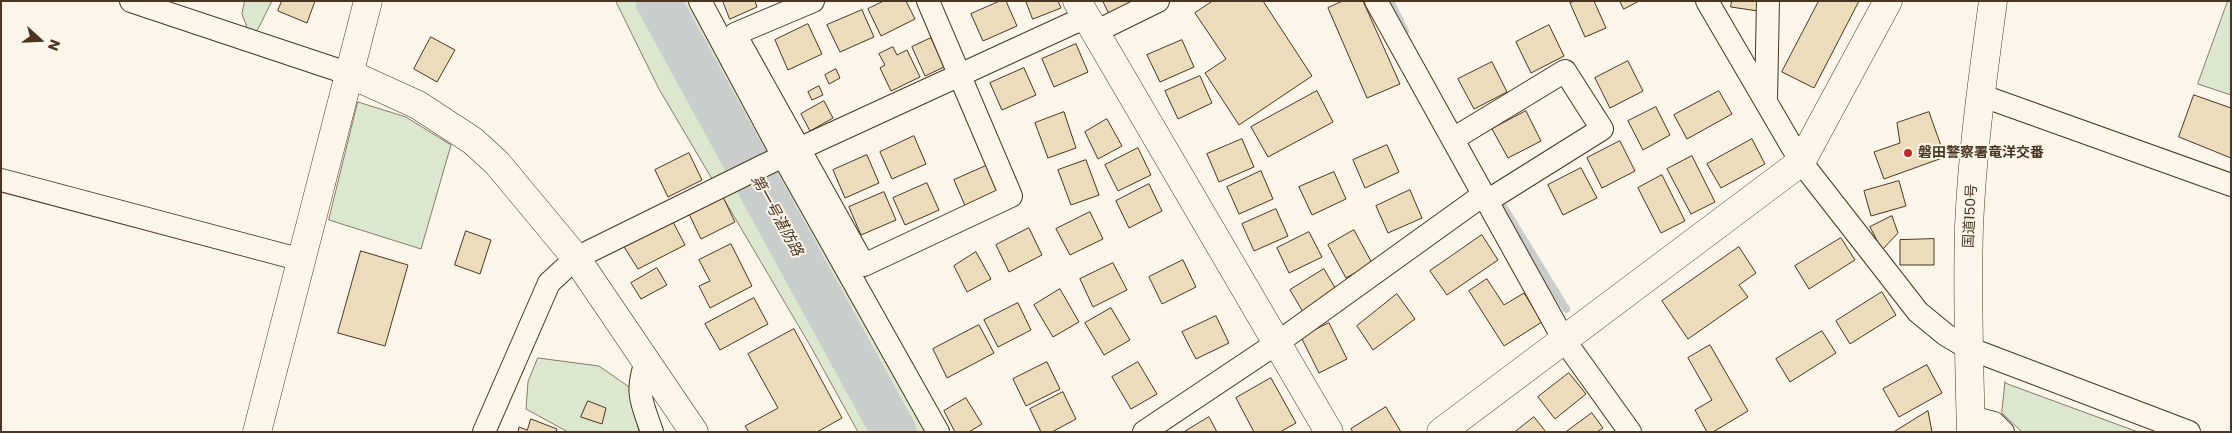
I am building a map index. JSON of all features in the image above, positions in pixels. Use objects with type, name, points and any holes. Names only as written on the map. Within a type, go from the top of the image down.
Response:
[{"type":"main road","points":[[257,432],[368,1]]},
{"type":"main road","points":[[1441,432],[1801,162],[1888,1]]},
{"type":"main road","name":"国道150号","points":[[1971,425],[1968,348],[1969,226],[1980,95],[1993,1]]},
{"type":"main road","points":[[1086,17],[1329,432]]},
{"type":"main road","points":[[350,74],[418,105],[473,141],[497,163],[576,258],[694,432]]},
{"type":"street","points":[[700,1],[938,432]]},
{"type":"street","points":[[813,1],[735,34],[786,155],[864,265],[1011,196],[961,74],[928,1]]},
{"type":"street","points":[[484,432],[549,283],[576,258],[727,182],[1086,17],[1158,1]]},
{"type":"street","points":[[1376,1],[1457,136],[1564,340],[1630,432]]},
{"type":"street","points":[[1707,1],[1801,162],[1918,312],[1946,335],[1968,348],[2189,432]]},
{"type":"street","points":[[1766,101],[1768,1]]},
{"type":"street","points":[[132,2],[350,74]]},
{"type":"street","points":[[1144,432],[1490,197],[1602,129],[1565,71],[1457,136]]},
{"type":"street","points":[[1980,95],[2231,185]]},
{"type":"street","points":[[1,180],[302,260]]},
{"type":"street","points":[[646,362],[640,380],[640,396],[652,432]]},
{"type":"street","points":[[1971,425],[1994,423],[2003,432]]},
{"type":"green space","points":[[245,1],[272,1],[252,41],[242,14]]},
{"type":"green space","points":[[616,1],[700,1],[938,432],[858,432],[811,347],[659,89]]},
{"type":"green space","points":[[2228,1],[2231,1],[2231,95],[2198,84]]},
{"type":"green space","points":[[358,102],[406,117],[451,145],[421,249],[329,220]]},
{"type":"green space","points":[[538,358],[599,366],[632,389],[639,432],[568,432],[526,409],[528,382]]},
{"type":"green space","points":[[2005,382],[2138,432],[2022,432],[2002,413]]},
{"type":"building","points":[[282,1],[315,1],[307,23],[278,11]]},
{"type":"building","points":[[723,1],[755,1],[757,7],[730,19]]},
{"type":"building","points":[[884,1],[906,1],[915,19],[881,36],[868,9]]},
{"type":"building","points":[[1000,1],[1006,1],[1017,26],[983,41],[971,14]]},
{"type":"building","points":[[1026,1],[1058,1],[1061,8],[1033,19]]},
{"type":"building","points":[[1103,1],[1141,1],[1112,19]]},
{"type":"building","points":[[1213,1],[1263,1],[1312,76],[1239,125],[1205,73],[1226,59],[1195,13]]},
{"type":"building","points":[[1343,1],[1363,1],[1400,84],[1367,98],[1328,8]]},
{"type":"building","points":[[1575,1],[1594,1],[1606,28],[1585,37],[1570,3]]},
{"type":"building","points":[[1620,1],[1639,1],[1624,9]]},
{"type":"building","points":[[1732,1],[1759,1],[1758,11],[1731,7]]},
{"type":"building","points":[[1819,1],[1859,1],[1814,88],[1782,72]]},
{"type":"building","points":[[862,10],[874,37],[840,52],[827,25]]},
{"type":"building","points":[[808,24],[822,54],[788,70],[775,40]]},
{"type":"building","points":[[1549,25],[1564,56],[1531,73],[1516,42]]},
{"type":"building","points":[[431,37],[455,50],[437,82],[414,69]]},
{"type":"building","points":[[931,38],[944,67],[925,76],[912,47]]},
{"type":"building","points":[[1182,40],[1194,67],[1160,82],[1147,55]]},
{"type":"building","points":[[1076,44],[1088,72],[1054,87],[1042,59]]},
{"type":"building","points":[[893,47],[897,55],[907,50],[920,77],[891,91],[880,68],[885,65],[879,54]]},
{"type":"building","points":[[1628,61],[1643,91],[1610,108],[1595,78]]},
{"type":"building","points":[[1492,62],[1507,92],[1474,109],[1458,79]]},
{"type":"building","points":[[1024,68],[1036,95],[1002,110],[990,83]]},
{"type":"building","points":[[836,69],[840,78],[829,84],[825,75]]},
{"type":"building","points":[[1200,76],[1212,103],[1178,119],[1165,91]]},
{"type":"building","points":[[819,86],[823,95],[812,100],[808,92]]},
{"type":"building","points":[[1317,91],[1333,122],[1268,157],[1251,127]]},
{"type":"building","points":[[1719,91],[1732,114],[1687,139],[1674,115]]},
{"type":"building","points":[[2194,95],[2231,108],[2231,158],[2179,137]]},
{"type":"building","points":[[824,101],[833,118],[810,131],[801,114]]},
{"type":"building","points":[[1656,107],[1670,135],[1643,150],[1628,121]]},
{"type":"building","points":[[1526,111],[1541,141],[1508,158],[1492,129]]},
{"type":"building","points":[[1064,112],[1076,148],[1048,158],[1035,123]]},
{"type":"building","points":[[1929,112],[1945,157],[1884,179],[1874,152],[1900,143],[1897,123]]},
{"type":"building","points":[[1107,119],[1122,146],[1098,159],[1085,132]]},
{"type":"building","points":[[914,136],[926,164],[892,179],[880,152]]},
{"type":"building","points":[[1242,139],[1254,167],[1219,182],[1207,154]]},
{"type":"building","points":[[1752,139],[1765,164],[1721,188],[1707,164]]},
{"type":"building","points":[[1620,141],[1635,171],[1602,188],[1587,158]]},
{"type":"building","points":[[1387,145],[1399,172],[1365,188],[1353,160]]},
{"type":"building","points":[[1138,148],[1151,175],[1118,191],[1105,165]]},
{"type":"building","points":[[689,153],[702,180],[668,197],[655,170]]},
{"type":"building","points":[[867,155],[879,183],[845,198],[833,170]]},
{"type":"building","points":[[1692,156],[1715,202],[1691,214],[1667,169]]},
{"type":"building","points":[[1086,160],[1099,195],[1071,205],[1058,170]]},
{"type":"building","points":[[988,165],[1000,192],[966,208],[954,180]]},
{"type":"building","points":[[1581,168],[1597,198],[1563,215],[1548,185]]},
{"type":"building","points":[[1261,171],[1273,199],[1239,214],[1227,187]]},
{"type":"building","points":[[1334,172],[1346,199],[1312,215],[1299,187]]},
{"type":"building","points":[[1662,175],[1685,221],[1661,233],[1638,188]]},
{"type":"building","points":[[1899,181],[1906,206],[1871,216],[1864,191]]},
{"type":"building","points":[[927,183],[939,210],[905,225],[893,198]]},
{"type":"building","points":[[1149,184],[1162,211],[1129,228],[1116,201]]},
{"type":"building","points":[[1410,190],[1422,218],[1388,233],[1376,206]]},
{"type":"building","points":[[884,192],[896,220],[861,235],[849,207]]},
{"type":"building","points":[[722,195],[735,222],[701,239],[688,212]]},
{"type":"building","points":[[1276,209],[1288,236],[1254,251],[1242,224]]},
{"type":"building","points":[[1090,212],[1103,239],[1070,255],[1056,229]]},
{"type":"building","points":[[1892,216],[1898,233],[1882,250],[1870,227]]},
{"type":"building","points":[[671,218],[685,245],[638,269],[621,242]]},
{"type":"building","points":[[1029,228],[1042,255],[1009,272],[996,245]]},
{"type":"building","points":[[1354,230],[1372,263],[1346,278],[1328,245]]},
{"type":"building","points":[[466,231],[491,240],[480,274],[455,265]]},
{"type":"building","points":[[1309,232],[1322,257],[1289,273],[1277,248]]},
{"type":"building","points":[[1482,235],[1498,260],[1447,295],[1430,271]]},
{"type":"building","points":[[1841,238],[1855,260],[1809,289],[1795,266]]},
{"type":"building","points":[[1934,239],[1934,265],[1900,265],[1900,240]]},
{"type":"building","points":[[731,244],[752,286],[710,308],[699,286],[710,281],[699,260]]},
{"type":"building","points":[[1739,247],[1756,273],[1739,285],[1748,297],[1688,339],[1662,301]]},
{"type":"building","points":[[361,251],[408,265],[385,346],[338,333]]},
{"type":"building","points":[[976,252],[991,279],[967,292],[954,266]]},
{"type":"building","points":[[1183,260],[1196,287],[1162,304],[1149,277]]},
{"type":"building","points":[[1113,263],[1127,290],[1093,307],[1080,279]]},
{"type":"building","points":[[657,268],[667,285],[641,299],[631,283]]},
{"type":"building","points":[[1324,269],[1337,291],[1303,312],[1290,290]]},
{"type":"building","points":[[1487,279],[1504,305],[1524,293],[1542,322],[1504,346],[1469,291]]},
{"type":"building","points":[[1060,289],[1079,322],[1053,337],[1034,305]]},
{"type":"building","points":[[1882,292],[1896,315],[1850,344],[1836,321]]},
{"type":"building","points":[[1397,294],[1415,319],[1373,350],[1357,326]]},
{"type":"building","points":[[754,298],[768,324],[720,350],[705,324]]},
{"type":"building","points":[[1018,303],[1031,330],[998,347],[984,320]]},
{"type":"building","points":[[1111,308],[1130,340],[1104,355],[1085,323]]},
{"type":"building","points":[[1216,316],[1229,343],[1196,359],[1182,332]]},
{"type":"building","points":[[1329,323],[1347,359],[1319,373],[1301,337]]},
{"type":"building","points":[[979,325],[994,353],[947,378],[933,349]]},
{"type":"building","points":[[794,329],[842,418],[817,432],[749,432],[745,426],[778,408],[748,354]]},
{"type":"building","points":[[1822,331],[1836,353],[1790,382],[1776,359]]},
{"type":"building","points":[[1710,345],[1748,411],[1713,432],[1707,432],[1695,410],[1712,400],[1688,358]]},
{"type":"building","points":[[1047,362],[1060,389],[1026,406],[1013,379]]},
{"type":"building","points":[[1138,362],[1157,394],[1131,409],[1112,377]]},
{"type":"building","points":[[1927,365],[1942,393],[1899,417],[1883,389]]},
{"type":"building","points":[[1569,373],[1586,394],[1555,419],[1538,397]]},
{"type":"building","points":[[1271,378],[1296,423],[1280,432],[1254,432],[1236,398]]},
{"type":"building","points":[[1063,392],[1076,419],[1052,432],[1041,432],[1030,409]]},
{"type":"building","points":[[966,398],[982,424],[969,432],[955,432],[944,411]]},
{"type":"building","points":[[588,401],[606,408],[602,424],[581,417]]},
{"type":"building","points":[[1386,407],[1401,432],[1353,432],[1351,429]]},
{"type":"building","points":[[1928,411],[1932,432],[1894,432]]},
{"type":"building","points":[[1592,413],[1603,428],[1597,432],[1566,432]]},
{"type":"building","points":[[1209,417],[1217,432],[1184,432]]},
{"type":"building","points":[[1534,417],[1546,432],[1515,432]]},
{"type":"building","points":[[531,419],[557,429],[556,432],[518,432],[519,427],[527,430]]},
{"type":"waterway","name":"第一号湛防路","points":[[658,1],[894,432]]},
{"type":"waterway","points":[[1390,1],[1405,31]]},
{"type":"waterway","points":[[1498,198],[1566,309]]},
{"type":"place","name":"磐田警察署竜洋交番","points":[[1908,153]]}]
